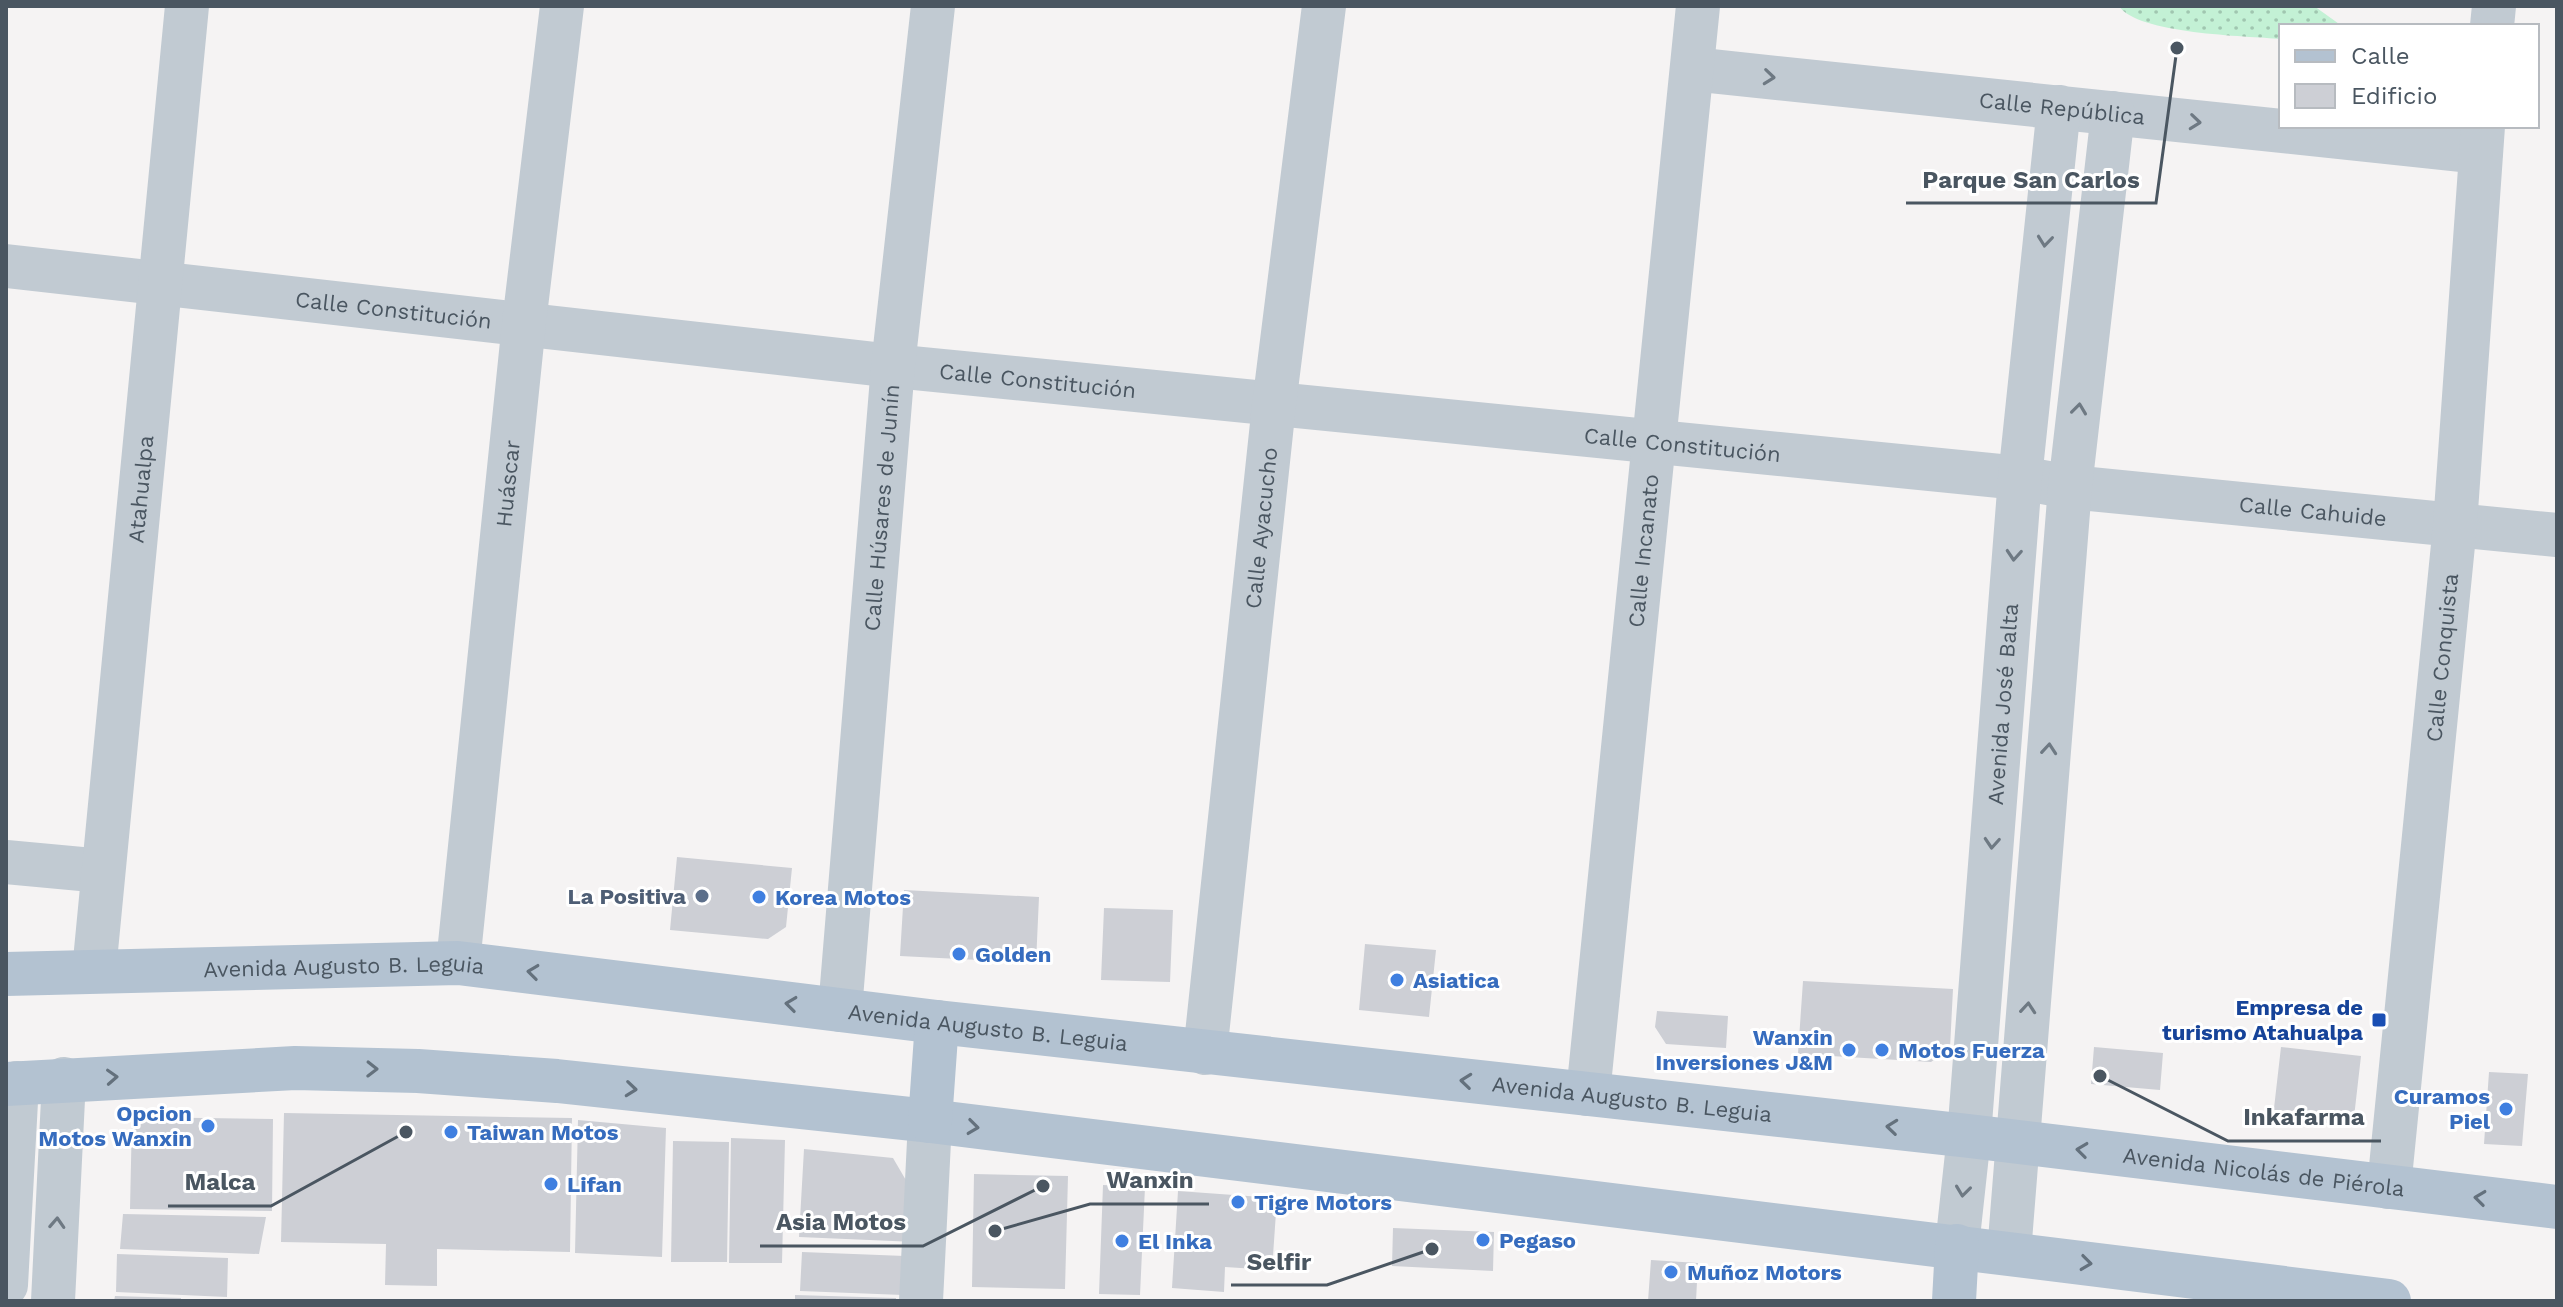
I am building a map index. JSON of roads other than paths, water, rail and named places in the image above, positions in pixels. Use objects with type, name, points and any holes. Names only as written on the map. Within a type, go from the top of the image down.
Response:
[{"type":"main road","name":"Avenida Augusto B. Leguia","points":[[6,974],[458,963],[1205,1053],[1969,1136]]},
{"type":"main road","points":[[930,1121],[937,1022]]},
{"type":"main road","points":[[12,1083],[295,1068],[418,1071],[557,1081],[930,1121],[2389,1301]]},
{"type":"main road","name":"Avenida Nicolás de Piérola","points":[[1969,1136],[2557,1207]]},
{"type":"main road","name":"Avenida José Balta","points":[[1954,1301],[1957,1246]]},
{"type":"street","name":"Atahualpa","points":[[94,971],[187,6]]},
{"type":"street","name":"Huáscar","points":[[458,963],[524,323],[562,6]]},
{"type":"street","name":"Calle Húsares de Junín","points":[[840,1010],[893,366],[933,6]]},
{"type":"street","name":"Calle Ayacucho","points":[[1205,1053],[1274,405],[1324,6]]},
{"type":"street","name":"Calle Incanato","points":[[1588,1094],[1698,6]]},
{"type":"street","name":"Calle República","points":[[1692,69],[2113,113],[2279,125]]},
{"type":"street","name":"Avenida José Balta","points":[[1957,1246],[1969,1136],[2020,478],[2059,107]]},
{"type":"street","points":[[2009,1253],[2070,487],[2113,113]]},
{"type":"street","name":"Calle República","points":[[2326,128],[2482,139]]},
{"type":"street","name":"Calle Conquista","points":[[2389,1187],[2455,525],[2482,139]]},
{"type":"street","name":"Calle Constitución","points":[[6,266],[893,366],[2020,478],[2070,487]]},
{"type":"street","name":"Calle Cahuide","points":[[2070,487],[2557,535]]},
{"type":"street","points":[[6,862],[103,871]]},
{"type":"street","points":[[53,1301],[64,1079]]},
{"type":"street","points":[[6,1285],[12,1083]]},
{"type":"street","points":[[921,1301],[930,1121]]},
{"type":"place","name":"Parque San Carlos","points":[[2177,48]]},
{"type":"place","name":"La Positiva","points":[[702,896]]},
{"type":"place","name":"Korea Motos","points":[[759,897]]},
{"type":"place","name":"Golden","points":[[959,954]]},
{"type":"place","name":"Asiatica","points":[[1397,980]]},
{"type":"place","name":"Empresa de turismo Atahualpa","points":[[2379,1020]]},
{"type":"place","name":"Wanxin Inversiones J&M","points":[[1849,1050]]},
{"type":"place","name":"Motos Fuerza","points":[[1882,1050]]},
{"type":"place","name":"Inkafarma","points":[[2100,1076]]},
{"type":"place","name":"Curamos Piel","points":[[2506,1109]]},
{"type":"place","name":"Opcion Motos Wanxin","points":[[208,1126]]},
{"type":"place","name":"Malca","points":[[406,1132]]},
{"type":"place","name":"Taiwan Motos","points":[[451,1132]]},
{"type":"place","name":"Lifan","points":[[551,1184]]},
{"type":"place","name":"Asia Motos","points":[[1043,1186]]},
{"type":"place","name":"Tigre Motors","points":[[1238,1202]]},
{"type":"place","name":"Wanxin","points":[[995,1231]]},
{"type":"place","name":"Pegaso","points":[[1483,1240]]},
{"type":"place","name":"El Inka","points":[[1122,1241]]},
{"type":"place","name":"Selfir","points":[[1432,1249]]},
{"type":"place","name":"Muñoz Motors","points":[[1671,1272]]}]
